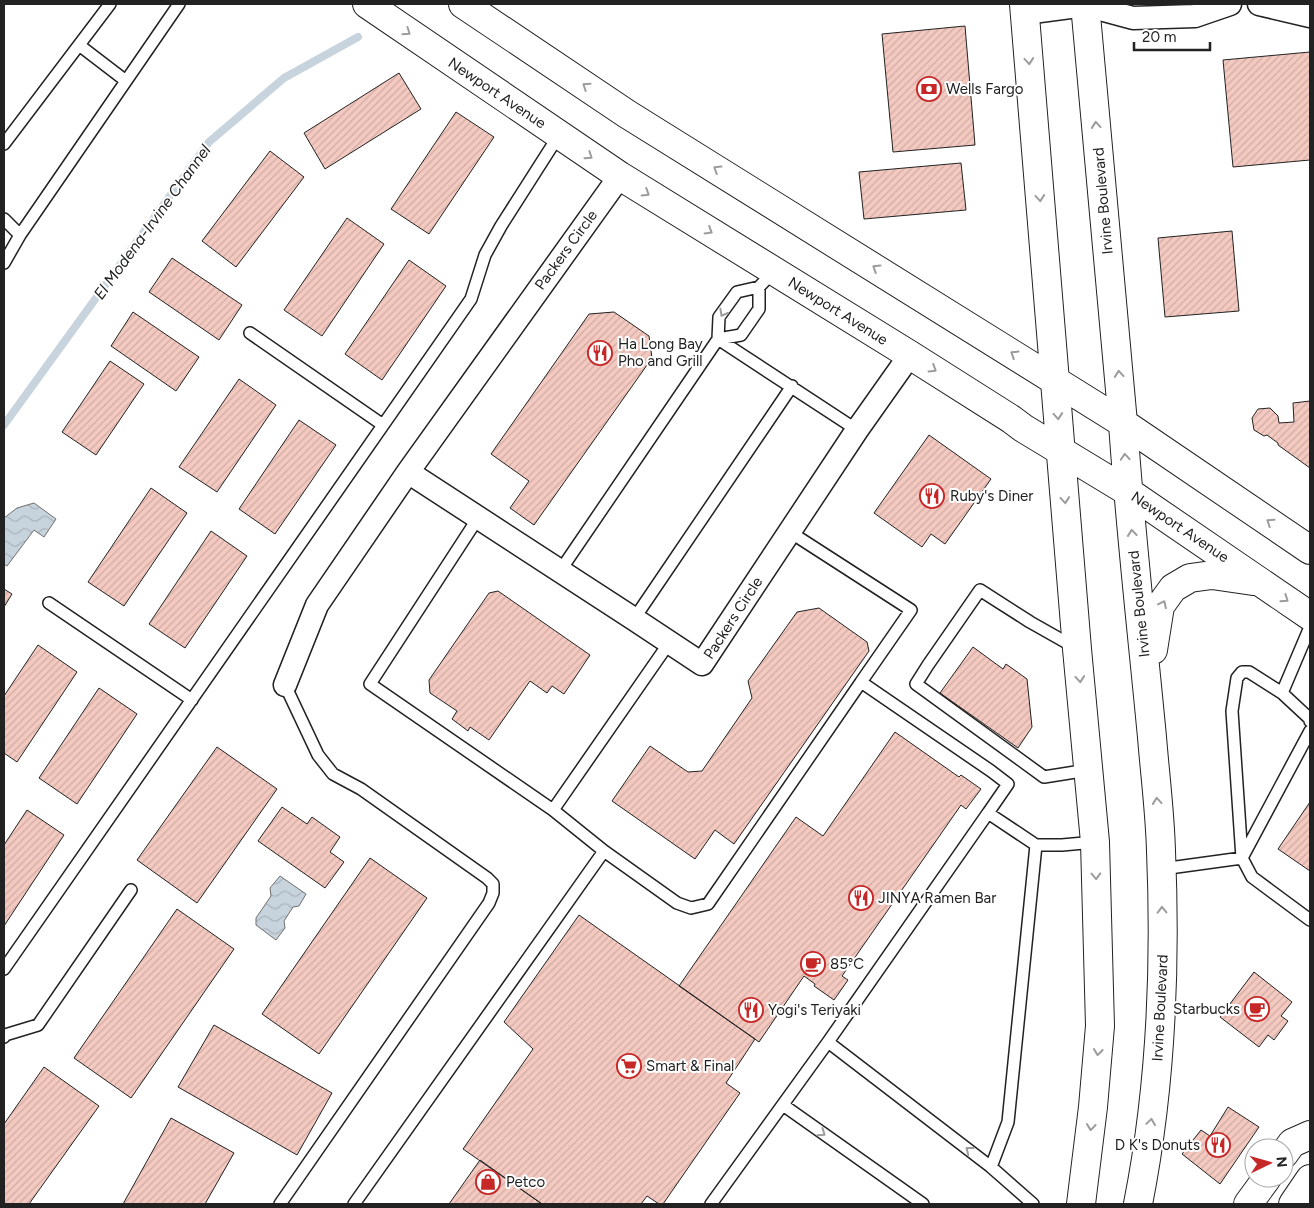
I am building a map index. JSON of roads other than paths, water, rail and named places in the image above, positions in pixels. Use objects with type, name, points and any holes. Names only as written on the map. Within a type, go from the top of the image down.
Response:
[{"type":"main road","name":"Newport Avenue","points":[[367,4],[620,176],[767,279],[910,355],[1023,428],[1128,491],[1310,616]]},
{"type":"main road","points":[[463,4],[627,114],[1123,423],[1310,550]]},
{"type":"main road","name":"Irvine Boulevard","points":[[1086,4],[1128,491],[1160,829],[1162,869],[1163,959],[1158,1062],[1138,1204]]},
{"type":"main road","points":[[1025,8],[1095,842],[1100,1026],[1093,1107],[1081,1204]]},
{"type":"main road","points":[[1147,686],[1160,606],[1173,588],[1190,578],[1212,575],[1260,582]]},
{"type":"main road","points":[[1294,1142],[1310,1134]]},
{"type":"main road","points":[[1293,1204],[1310,1179]]},
{"type":"main road","points":[[1248,1204],[1260,1188]]},
{"type":"street","points":[[1025,8],[1086,4],[1133,18],[1195,16],[1230,4]]},
{"type":"street","points":[[1259,4],[1310,16]]},
{"type":"street","name":"Packers Circle","points":[[285,685],[317,605],[408,472],[620,176]]},
{"type":"street","name":"Packers Circle","points":[[408,472],[702,664],[857,430],[910,355]]},
{"type":"lane","points":[[4,144],[110,4]]},
{"type":"lane","points":[[4,263],[20,235],[179,4]]},
{"type":"lane","points":[[79,45],[126,81]]},
{"type":"lane","points":[[4,970],[472,299],[485,256],[500,226],[559,135]]},
{"type":"lane","points":[[4,219],[20,235]]},
{"type":"lane","points":[[560,572],[718,338],[719,317],[737,292],[767,279]]},
{"type":"lane","points":[[718,338],[741,335],[759,309],[767,279]]},
{"type":"lane","points":[[250,333],[383,425]]},
{"type":"lane","points":[[718,338],[857,430]]},
{"type":"lane","points":[[634,619],[792,386]]},
{"type":"lane","points":[[478,518],[370,684],[552,810],[604,851],[677,902],[691,908],[708,904],[911,610],[790,532]]},
{"type":"lane","points":[[1078,649],[1030,622],[980,590],[916,684],[1044,777],[1088,770]]},
{"type":"lane","points":[[50,604],[192,700]]},
{"type":"lane","points":[[1282,693],[1310,627]]},
{"type":"lane","points":[[552,810],[669,643]]},
{"type":"lane","points":[[1310,722],[1310,719],[1282,693],[1249,672],[1242,672],[1237,678],[1232,711],[1242,858],[1252,876],[1310,920]]},
{"type":"lane","points":[[711,1204],[828,1042],[1008,784],[861,682]]},
{"type":"lane","points":[[280,1204],[489,903],[493,893],[493,884],[487,878],[368,794],[333,774],[318,755],[285,685]]},
{"type":"lane","points":[[1242,858],[1310,731]]},
{"type":"lane","points":[[988,813],[1036,845],[1095,842]]},
{"type":"lane","points":[[991,1167],[1008,1122],[1036,845]]},
{"type":"lane","points":[[354,1204],[604,851]]},
{"type":"lane","points":[[1162,869],[1242,858]]},
{"type":"lane","points":[[4,1037],[5,1035],[38,1025],[131,890]]},
{"type":"lane","points":[[828,1042],[991,1167],[1033,1204]]},
{"type":"lane","points":[[783,1105],[923,1204]]},
{"type":"water","points":[[34,503],[56,519],[44,537],[34,530],[7,566],[4,564],[4,518],[17,508]]},
{"type":"water","points":[[280,876],[306,894],[299,906],[293,907],[284,921],[285,928],[276,940],[256,925],[256,918],[271,896],[270,888]]},
{"type":"waterway","name":"El Modena-Irvine Channel","points":[[4,425],[209,142],[284,78],[358,37]]},
{"type":"place","name":"Wells Fargo","points":[[929,89]]},
{"type":"place","name":"Ha Long Bay Pho and Grill","points":[[600,353]]},
{"type":"place","name":"Ruby's Diner","points":[[932,496]]},
{"type":"place","name":"JINYA Ramen Bar","points":[[861,898]]},
{"type":"place","name":"85°C","points":[[813,964]]},
{"type":"place","name":"Starbucks","points":[[1257,1009]]},
{"type":"place","name":"Yogi's Teriyaki","points":[[751,1010]]},
{"type":"place","name":"Smart & Final","points":[[629,1066]]},
{"type":"place","name":"D K's Donuts","points":[[1218,1145]]},
{"type":"place","name":"Petco","points":[[488,1182]]}]
